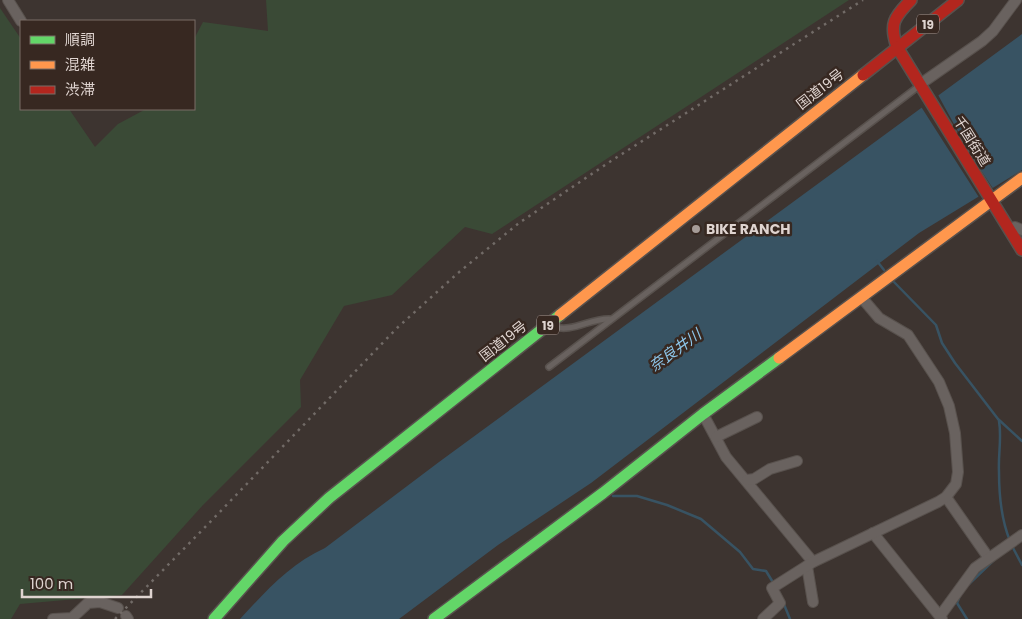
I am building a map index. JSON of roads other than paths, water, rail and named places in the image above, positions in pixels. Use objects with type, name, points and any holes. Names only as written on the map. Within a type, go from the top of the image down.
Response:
[{"type":"main road","name":"千国街道","points":[[910,0],[900,10],[893,23],[892,31],[898,47],[921,88],[1022,250]]},
{"type":"main road","name":"19","points":[[898,47],[958,0]]},
{"type":"main road","name":"国道19号","points":[[214,619],[283,541],[329,498],[898,47]]},
{"type":"main road","points":[[436,618],[703,414],[862,298],[989,198],[1022,178]]},
{"type":"street","points":[[8,0],[20,20]]},
{"type":"street","points":[[921,88],[982,41],[1016,0]]},
{"type":"street","points":[[1009,228],[1015,227],[1022,230]]},
{"type":"street","points":[[763,619],[780,603],[772,588],[810,564],[946,497],[956,484],[958,472],[955,433],[950,406],[939,382],[908,335],[879,318],[862,298]]},
{"type":"street","points":[[703,414],[726,457],[747,480],[810,564],[813,602]]},
{"type":"street","points":[[716,437],[757,417]]},
{"type":"street","points":[[747,480],[770,469],[797,461]]},
{"type":"street","points":[[946,497],[988,557]]},
{"type":"street","points":[[873,533],[941,618],[975,568],[988,557],[1022,535]]},
{"type":"street","points":[[53,619],[72,618],[88,603],[100,602],[118,608]]},
{"type":"lane","points":[[549,367],[921,88]]},
{"type":"lane","points":[[549,325],[559,329],[570,328],[601,318],[612,319]]},
{"type":"water","name":"奈良井川","points":[[1022,34],[1022,170],[919,233],[591,483],[498,545],[399,619],[240,619],[269,588],[290,570],[312,554],[325,548],[439,462]]},
{"type":"waterway","points":[[877,261],[884,270]]},
{"type":"waterway","points":[[894,282],[936,325],[942,343],[955,363],[998,419],[1022,441]]},
{"type":"waterway","points":[[999,421],[1000,498],[1004,524],[1010,541]]},
{"type":"waterway","points":[[613,496],[637,496],[667,505],[701,519],[740,552],[753,569],[766,571],[774,584]]},
{"type":"waterway","points":[[1012,546],[1022,565]]},
{"type":"waterway","points":[[969,584],[994,560]]},
{"type":"waterway","points":[[959,598],[957,603],[967,619]]},
{"type":"waterway","points":[[783,602],[790,619]]},
{"type":"railway","points":[[115,619],[397,328],[458,273],[519,223],[611,161],[863,0]]},
{"type":"place","name":"BIKE RANCH","points":[[696,229]]}]
